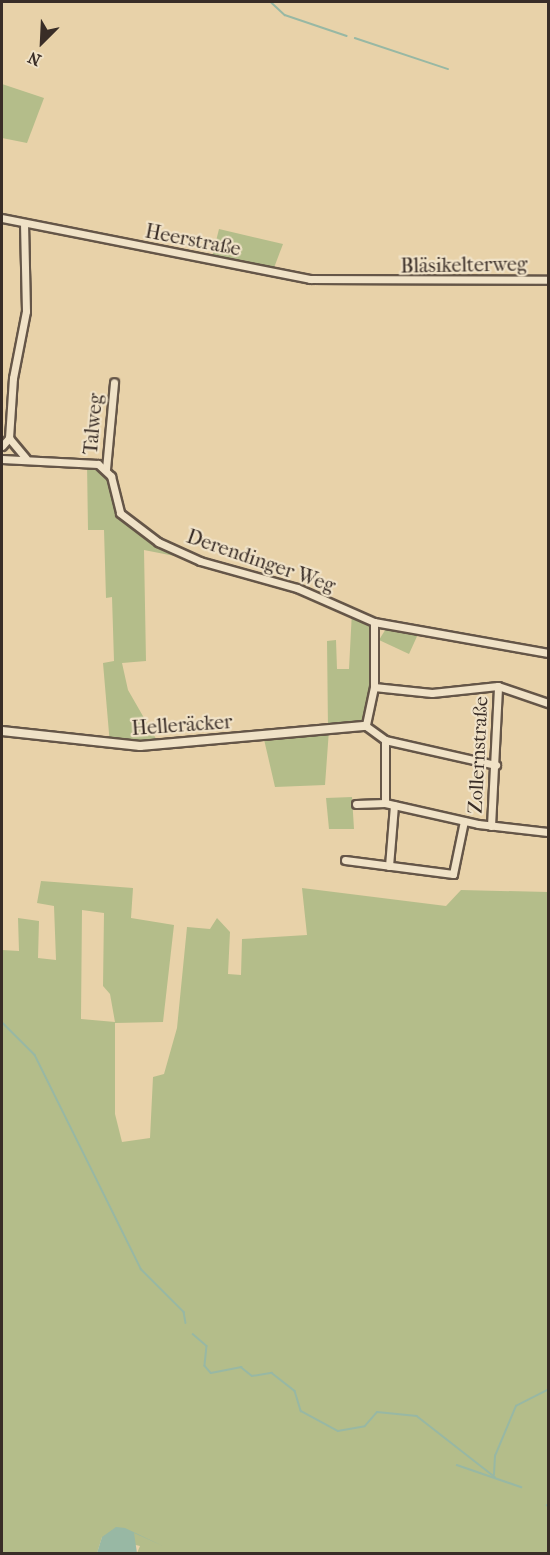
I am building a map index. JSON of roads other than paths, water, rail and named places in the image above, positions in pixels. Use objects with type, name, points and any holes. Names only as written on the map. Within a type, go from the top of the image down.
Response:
[{"type":"street","name":"Heerstraße","points":[[2,218],[24,225],[310,279],[380,282]]},
{"type":"street","points":[[2,447],[9,438],[13,378],[26,311],[24,225]]},
{"type":"street","name":"Bläsikelterweg","points":[[380,282],[549,280]]},
{"type":"street","name":"Talweg","points":[[106,469],[114,382]]},
{"type":"street","points":[[9,438],[26,458]]},
{"type":"street","points":[[2,459],[26,458],[106,469]]},
{"type":"street","name":"Derendinger Weg","points":[[106,469],[120,513],[159,542],[200,561],[297,588],[374,622],[549,653]]},
{"type":"street","points":[[374,622],[374,687],[366,726],[386,740],[496,765]]},
{"type":"street","points":[[374,687],[432,693],[498,686],[549,703]]},
{"type":"street","name":"Zollernstraße","points":[[491,826],[496,765],[498,686]]},
{"type":"street","name":"Helleräcker","points":[[2,732],[140,746],[366,726]]},
{"type":"street","points":[[385,803],[386,740]]},
{"type":"street","points":[[356,804],[385,803],[491,826],[549,832]]},
{"type":"street","points":[[389,866],[394,805]]},
{"type":"street","points":[[345,860],[456,873],[464,821]]},
{"type":"waterway","points":[[271,2],[285,15],[347,36]]},
{"type":"waterway","points":[[355,38],[448,69]]},
{"type":"waterway","points":[[2,1022],[35,1055],[141,1269],[184,1312],[186,1323]]},
{"type":"waterway","points":[[193,1334],[207,1346],[205,1366],[211,1373],[241,1367],[252,1376],[272,1373],[295,1391],[301,1411],[338,1431],[365,1426],[377,1412],[417,1416],[495,1477]]},
{"type":"waterway","points":[[494,1475],[495,1456],[516,1406],[548,1390]]},
{"type":"waterway","points":[[457,1465],[521,1487]]}]
